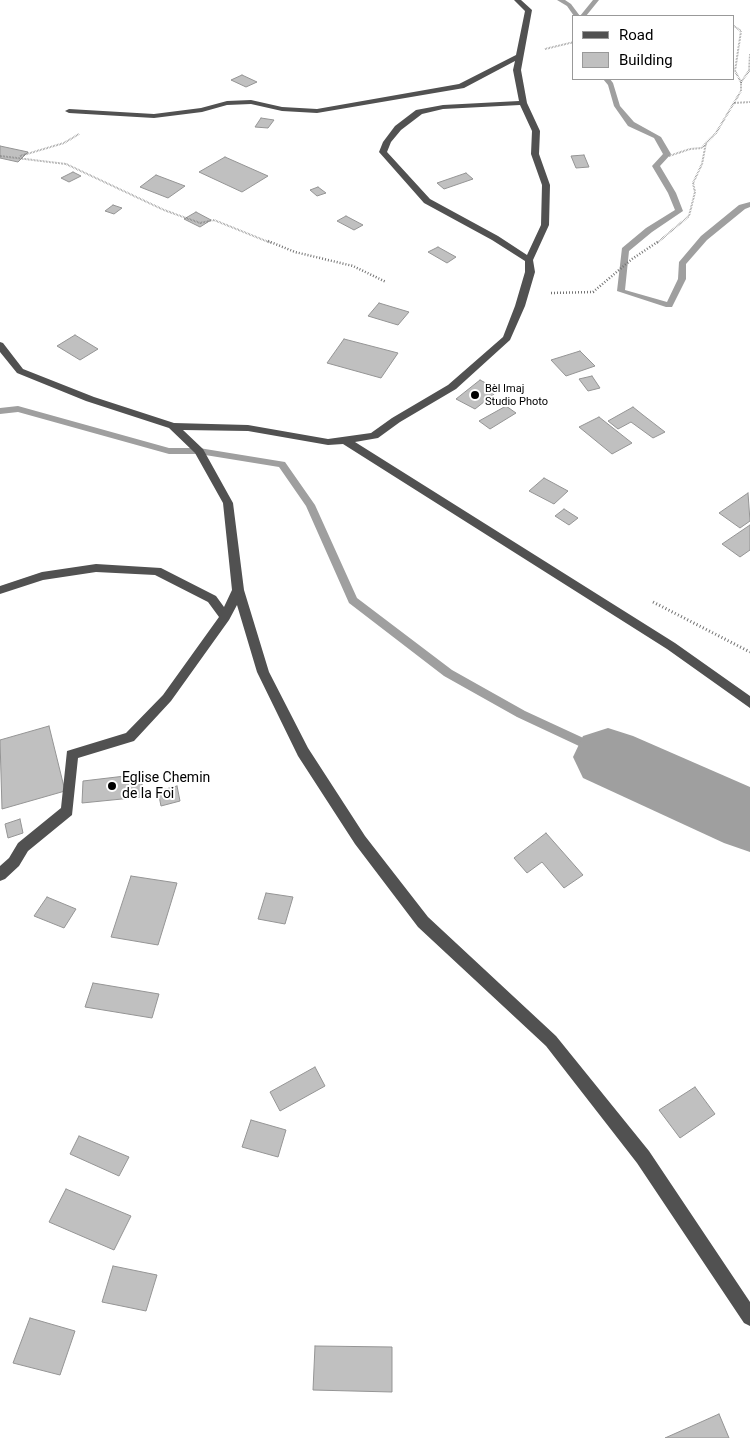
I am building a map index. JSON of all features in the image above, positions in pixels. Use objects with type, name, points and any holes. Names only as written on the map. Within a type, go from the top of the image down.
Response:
[{"type":"street","points":[[0,345],[20,372],[173,426],[248,428],[328,442],[374,436],[396,420],[452,386],[507,338],[523,298],[530,272],[529,260],[545,225],[546,185],[536,154],[536,131],[523,103],[517,70],[528,10],[517,0]]},
{"type":"street","points":[[69,111],[154,116],[202,110],[227,103],[251,102],[282,109],[317,112],[418,96],[461,86],[518,57]]},
{"type":"street","points":[[523,103],[443,106],[419,112],[398,128],[383,152],[404,173],[427,201],[495,238],[529,260]]},
{"type":"street","points":[[173,426],[199,451],[228,502],[238,590],[263,672],[303,752],[360,840],[423,922],[551,1041],[643,1157],[750,1317]]},
{"type":"street","points":[[346,441],[671,646],[750,703]]},
{"type":"street","points":[[0,590],[42,576],[96,568],[157,571],[212,599],[225,617]]},
{"type":"street","points":[[0,874],[14,862],[23,847],[67,811],[72,755],[130,738],[167,698],[225,617],[238,590]]},
{"type":"path","points":[[669,156],[702,148],[716,134],[741,91],[741,82],[735,70],[741,31],[735,27]]},
{"type":"path","points":[[741,82],[749,71],[750,54]]},
{"type":"path","points":[[734,103],[750,102]]},
{"type":"path","points":[[523,298],[558,292],[593,292],[632,259],[681,225],[689,216],[695,192],[694,183],[702,164],[706,143]]},
{"type":"path","points":[[0,156],[19,156],[66,164],[164,210],[200,223],[214,220],[222,222],[295,252],[353,266],[386,282]]},
{"type":"building","points":[[242,75],[257,82],[246,87],[231,80]]},
{"type":"building","points":[[261,118],[274,120],[268,128],[255,127]]},
{"type":"building","points":[[0,146],[28,152],[18,162],[0,158]]},
{"type":"building","points":[[584,155],[589,167],[576,168],[571,156]]},
{"type":"building","points":[[225,157],[268,176],[242,192],[199,172]]},
{"type":"building","points":[[73,172],[81,176],[69,182],[61,178]]},
{"type":"building","points":[[466,173],[473,179],[444,189],[437,183]]},
{"type":"building","points":[[156,175],[185,186],[168,198],[140,187]]},
{"type":"building","points":[[318,187],[326,193],[317,196],[310,190]]},
{"type":"building","points":[[113,205],[122,208],[114,214],[105,211]]},
{"type":"building","points":[[196,212],[211,220],[200,227],[184,219]]},
{"type":"building","points":[[346,216],[363,225],[354,230],[337,221]]},
{"type":"building","points":[[438,247],[456,257],[447,263],[428,252]]},
{"type":"building","points":[[379,303],[409,312],[398,325],[368,316]]},
{"type":"building","points":[[75,335],[98,349],[80,360],[57,346]]},
{"type":"building","points":[[344,339],[398,353],[381,378],[327,363]]},
{"type":"building","points":[[580,351],[595,366],[566,376],[551,360]]},
{"type":"building","points":[[592,376],[600,388],[588,391],[579,379]]},
{"type":"building","points":[[480,380],[499,390],[475,409],[456,399]]},
{"type":"building","points":[[506,406],[516,413],[490,429],[479,421]]},
{"type":"building","points":[[633,407],[665,432],[653,438],[631,422],[618,429],[608,421]]},
{"type":"building","points":[[599,417],[632,443],[612,454],[579,427]]},
{"type":"building","points":[[544,478],[568,491],[554,504],[529,491]]},
{"type":"building","points":[[748,493],[750,521],[740,528],[719,513]]},
{"type":"building","points":[[564,509],[578,518],[569,525],[555,516]]},
{"type":"building","points":[[750,525],[750,550],[740,557],[722,544]]},
{"type":"building","points":[[49,726],[65,791],[2,809],[0,740]]},
{"type":"building","points":[[142,774],[142,797],[82,803],[83,781]]},
{"type":"building","points":[[177,786],[180,801],[161,806],[158,791]]},
{"type":"building","points":[[20,819],[23,833],[8,838],[5,824]]},
{"type":"building","points":[[546,833],[583,875],[564,888],[542,862],[527,873],[514,858]]},
{"type":"building","points":[[131,876],[177,883],[158,945],[111,937]]},
{"type":"building","points":[[266,893],[293,897],[285,924],[258,919]]},
{"type":"building","points":[[47,897],[76,909],[64,928],[34,916]]},
{"type":"building","points":[[93,983],[159,994],[152,1018],[85,1007]]},
{"type":"building","points":[[315,1067],[325,1086],[280,1111],[270,1092]]},
{"type":"building","points":[[695,1087],[715,1114],[680,1138],[659,1110]]},
{"type":"building","points":[[251,1120],[286,1130],[278,1157],[242,1147]]},
{"type":"building","points":[[79,1136],[129,1157],[119,1176],[70,1154]]},
{"type":"building","points":[[66,1189],[131,1216],[114,1250],[49,1222]]},
{"type":"building","points":[[113,1266],[157,1275],[146,1311],[102,1302]]},
{"type":"building","points":[[30,1318],[75,1331],[60,1375],[13,1363]]},
{"type":"building","points":[[315,1346],[392,1347],[392,1392],[313,1390]]},
{"type":"building","points":[[719,1414],[729,1438],[665,1438]]},
{"type":"waterway","points":[[560,0],[569,5],[576,15]]},
{"type":"waterway","points":[[584,15],[596,0]]},
{"type":"waterway","points":[[607,80],[611,84],[617,106],[631,124],[657,137],[667,154],[656,166],[672,193],[679,211],[649,230],[625,250],[621,291],[669,305],[682,279],[682,264],[704,238],[742,207],[750,204]]},
{"type":"waterway","points":[[0,411],[18,409],[169,451],[199,451],[282,464],[310,505],[353,600],[448,673],[521,714],[750,821]]},
{"type":"waterway","points":[[608,757],[750,821]]},
{"type":"place","name":"Bèl Imaj Studio Photo","points":[[475,395]]},
{"type":"place","name":"Eglise Chemin de la Foi","points":[[112,786]]}]
